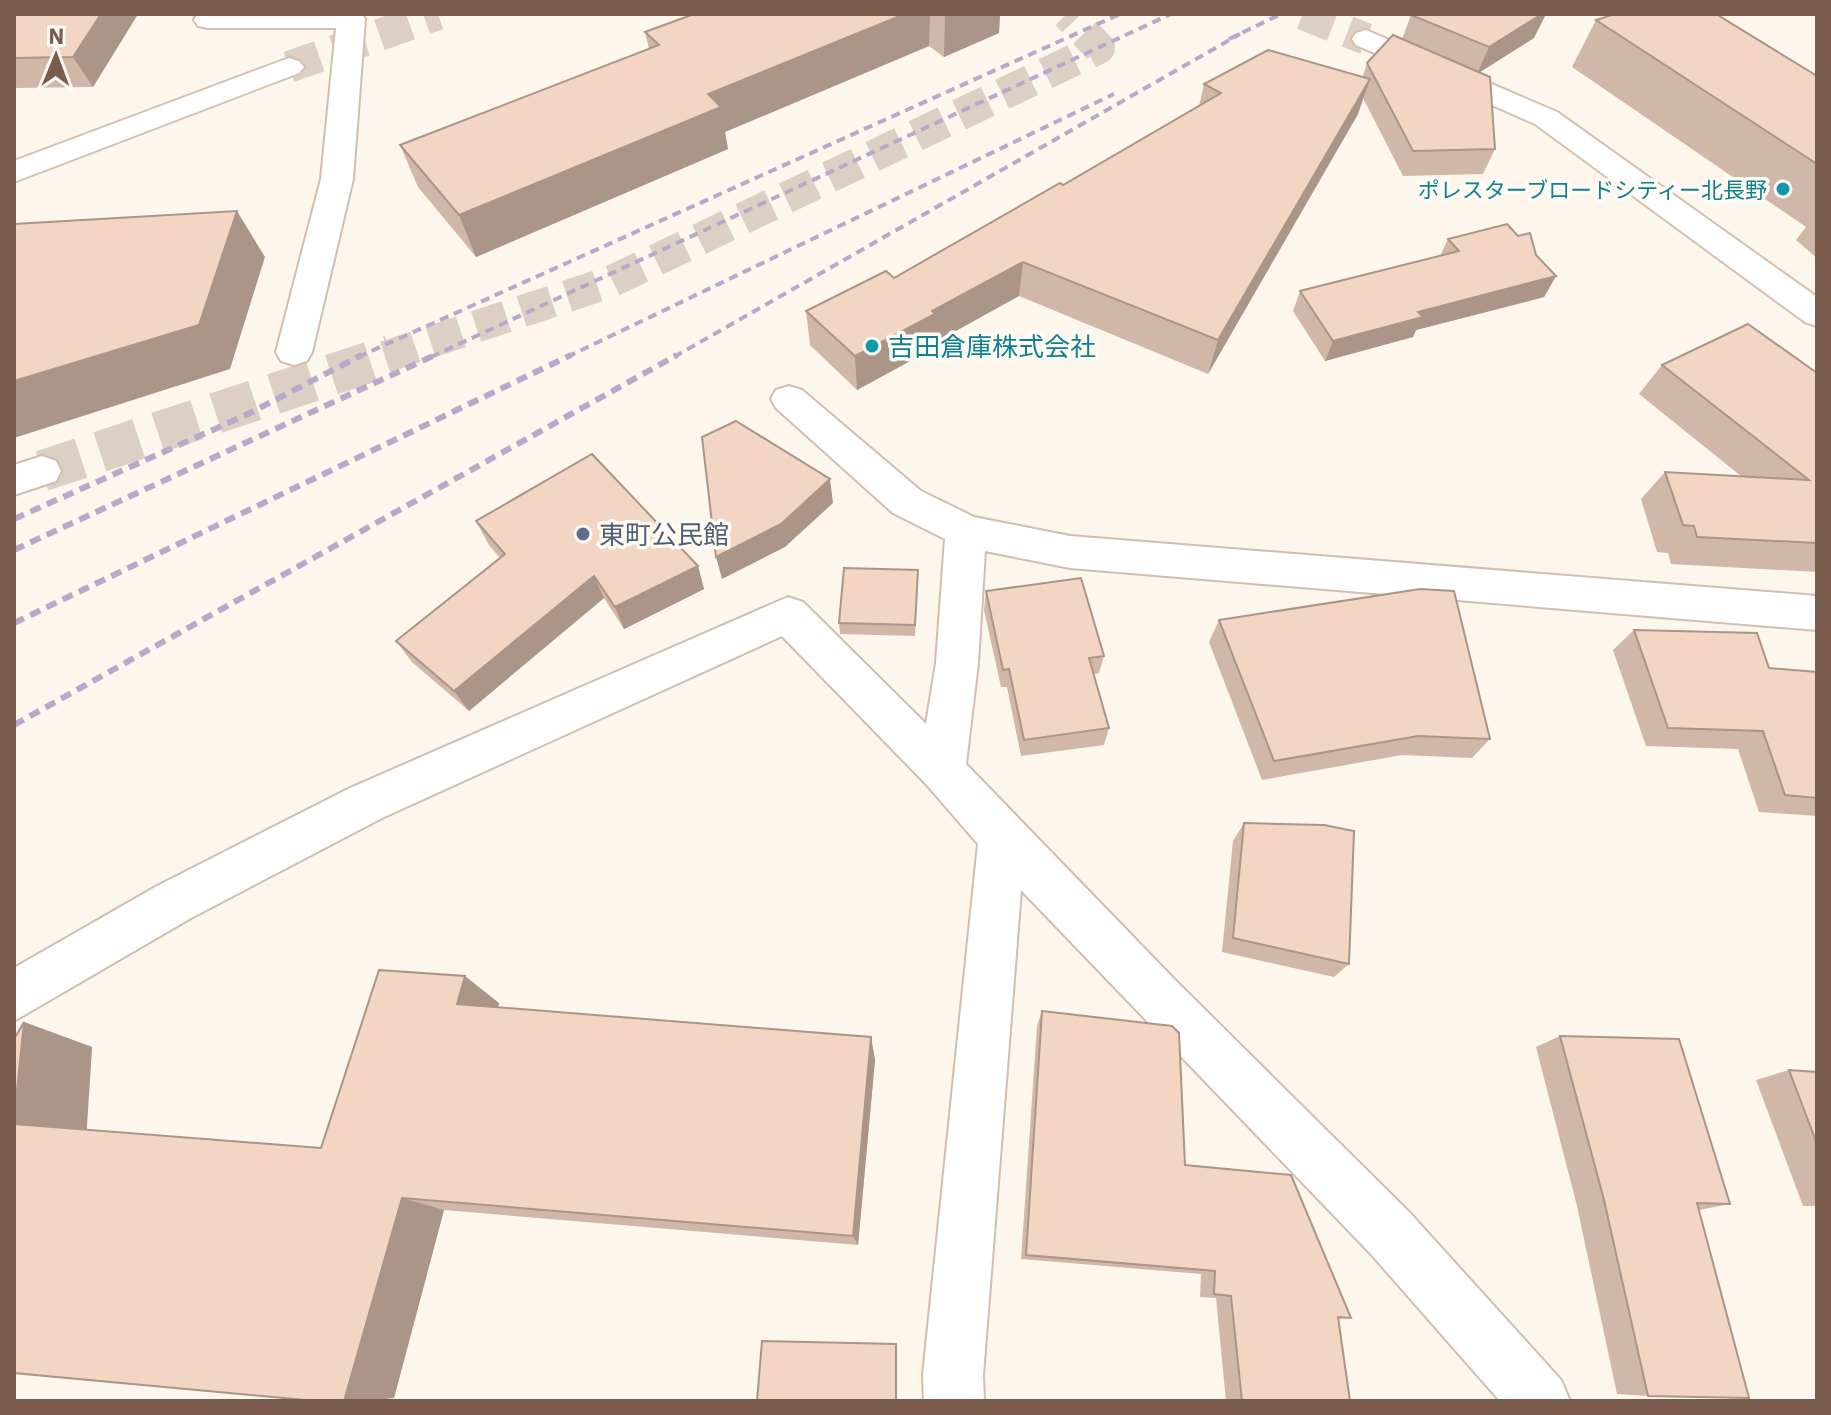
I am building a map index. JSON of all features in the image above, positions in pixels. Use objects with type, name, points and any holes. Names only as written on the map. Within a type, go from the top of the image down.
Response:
[{"type":"street","points":[[211,14],[208,20],[351,19],[337,179],[294,352]]},
{"type":"street","points":[[1366,39],[1546,118],[1817,314]]},
{"type":"street","points":[[14,172],[289,67]]},
{"type":"street","points":[[789,399],[907,502],[966,531],[1070,552],[1817,613]]},
{"type":"street","points":[[942,770],[957,663],[966,531]]},
{"type":"street","points":[[14,996],[174,902],[366,803],[788,614],[1390,1233],[1540,1401]]},
{"type":"street","points":[[954,1401],[953,1375],[979,1123],[1002,837]]},
{"type":"building","points":[[14,14],[101,14],[73,57],[14,58]]},
{"type":"building","points":[[694,14],[905,14],[708,94],[721,107],[459,215],[400,145],[659,45],[645,32]]},
{"type":"building","points":[[1412,14],[1542,14],[1489,47]]},
{"type":"building","points":[[1615,14],[1716,14],[1817,76],[1817,164],[1596,20]]},
{"type":"building","points":[[1393,35],[1490,77],[1495,149],[1413,151],[1367,63]]},
{"type":"building","points":[[1268,50],[1370,79],[1218,340],[1023,262],[932,311],[935,314],[855,356],[806,311],[886,271],[894,278],[1060,183],[1063,185],[1221,93],[1204,84]]},
{"type":"building","points":[[237,211],[199,325],[14,381],[14,224]]},
{"type":"building","points":[[1507,224],[1518,236],[1530,233],[1536,255],[1556,276],[1418,312],[1423,317],[1333,341],[1300,291],[1459,251],[1448,239]]},
{"type":"building","points":[[1748,324],[1817,373],[1817,543],[1697,537],[1694,526],[1683,525],[1665,472],[1809,480],[1662,365]]},
{"type":"building","points":[[736,421],[830,479],[781,524],[716,557],[702,437]]},
{"type":"building","points":[[592,454],[698,566],[615,607],[594,576],[454,691],[396,641],[505,554],[476,521]]},
{"type":"building","points":[[844,568],[918,570],[915,625],[839,623]]},
{"type":"building","points":[[1081,578],[1104,656],[1089,658],[1109,728],[1024,740],[1009,669],[1003,670],[986,591]]},
{"type":"building","points":[[1420,589],[1454,591],[1490,739],[1418,736],[1274,761],[1219,620]]},
{"type":"building","points":[[1634,630],[1757,633],[1769,668],[1817,672],[1817,798],[1785,795],[1763,731],[1668,728]]},
{"type":"building","points":[[1244,823],[1324,825],[1354,831],[1349,964],[1233,938]]},
{"type":"building","points":[[379,970],[465,976],[457,1004],[871,1037],[853,1236],[402,1198],[344,1401],[14,1373],[14,1124],[321,1148]]},
{"type":"building","points":[[1042,1011],[1172,1026],[1179,1033],[1185,1165],[1291,1175],[1351,1318],[1338,1317],[1350,1401],[1242,1401],[1231,1296],[1214,1294],[1215,1271],[1026,1255]]},
{"type":"building","points":[[24,1022],[14,1119],[14,1039]]},
{"type":"building","points":[[1560,1036],[1679,1039],[1730,1204],[1697,1203],[1749,1398],[1648,1396],[1604,1200]]},
{"type":"building","points":[[1789,1070],[1817,1072],[1817,1144]]},
{"type":"building","points":[[762,1341],[896,1344],[896,1401],[757,1401]]},
{"type":"tunnel","points":[[289,67],[438,14]]},
{"type":"tunnel","points":[[391,355],[610,282],[1099,48],[1067,14]]},
{"type":"tunnel","points":[[1303,14],[1366,39]]},
{"type":"tunnel","points":[[42,471],[391,355]]},
{"type":"tunnel","points":[[385,357],[391,355]]},
{"type":"railway","points":[[359,357],[1120,14]]},
{"type":"railway","points":[[431,357],[1171,14]]},
{"type":"railway","points":[[1229,39],[1281,14]]},
{"type":"railway","points":[[674,357],[1240,34]]},
{"type":"railway","points":[[567,357],[1114,94]]},
{"type":"railway","points":[[14,550],[435,355]]},
{"type":"railway","points":[[14,623],[571,355]]},
{"type":"railway","points":[[14,725],[677,355]]},
{"type":"railway","points":[[14,519],[246,415],[359,357]]},
{"type":"place","name":"ポレスターブロードシティー北長野","points":[[1783,189]]},
{"type":"place","name":"吉田倉庫株式会社","points":[[872,346]]},
{"type":"place","name":"東町公民館","points":[[583,534]]}]
